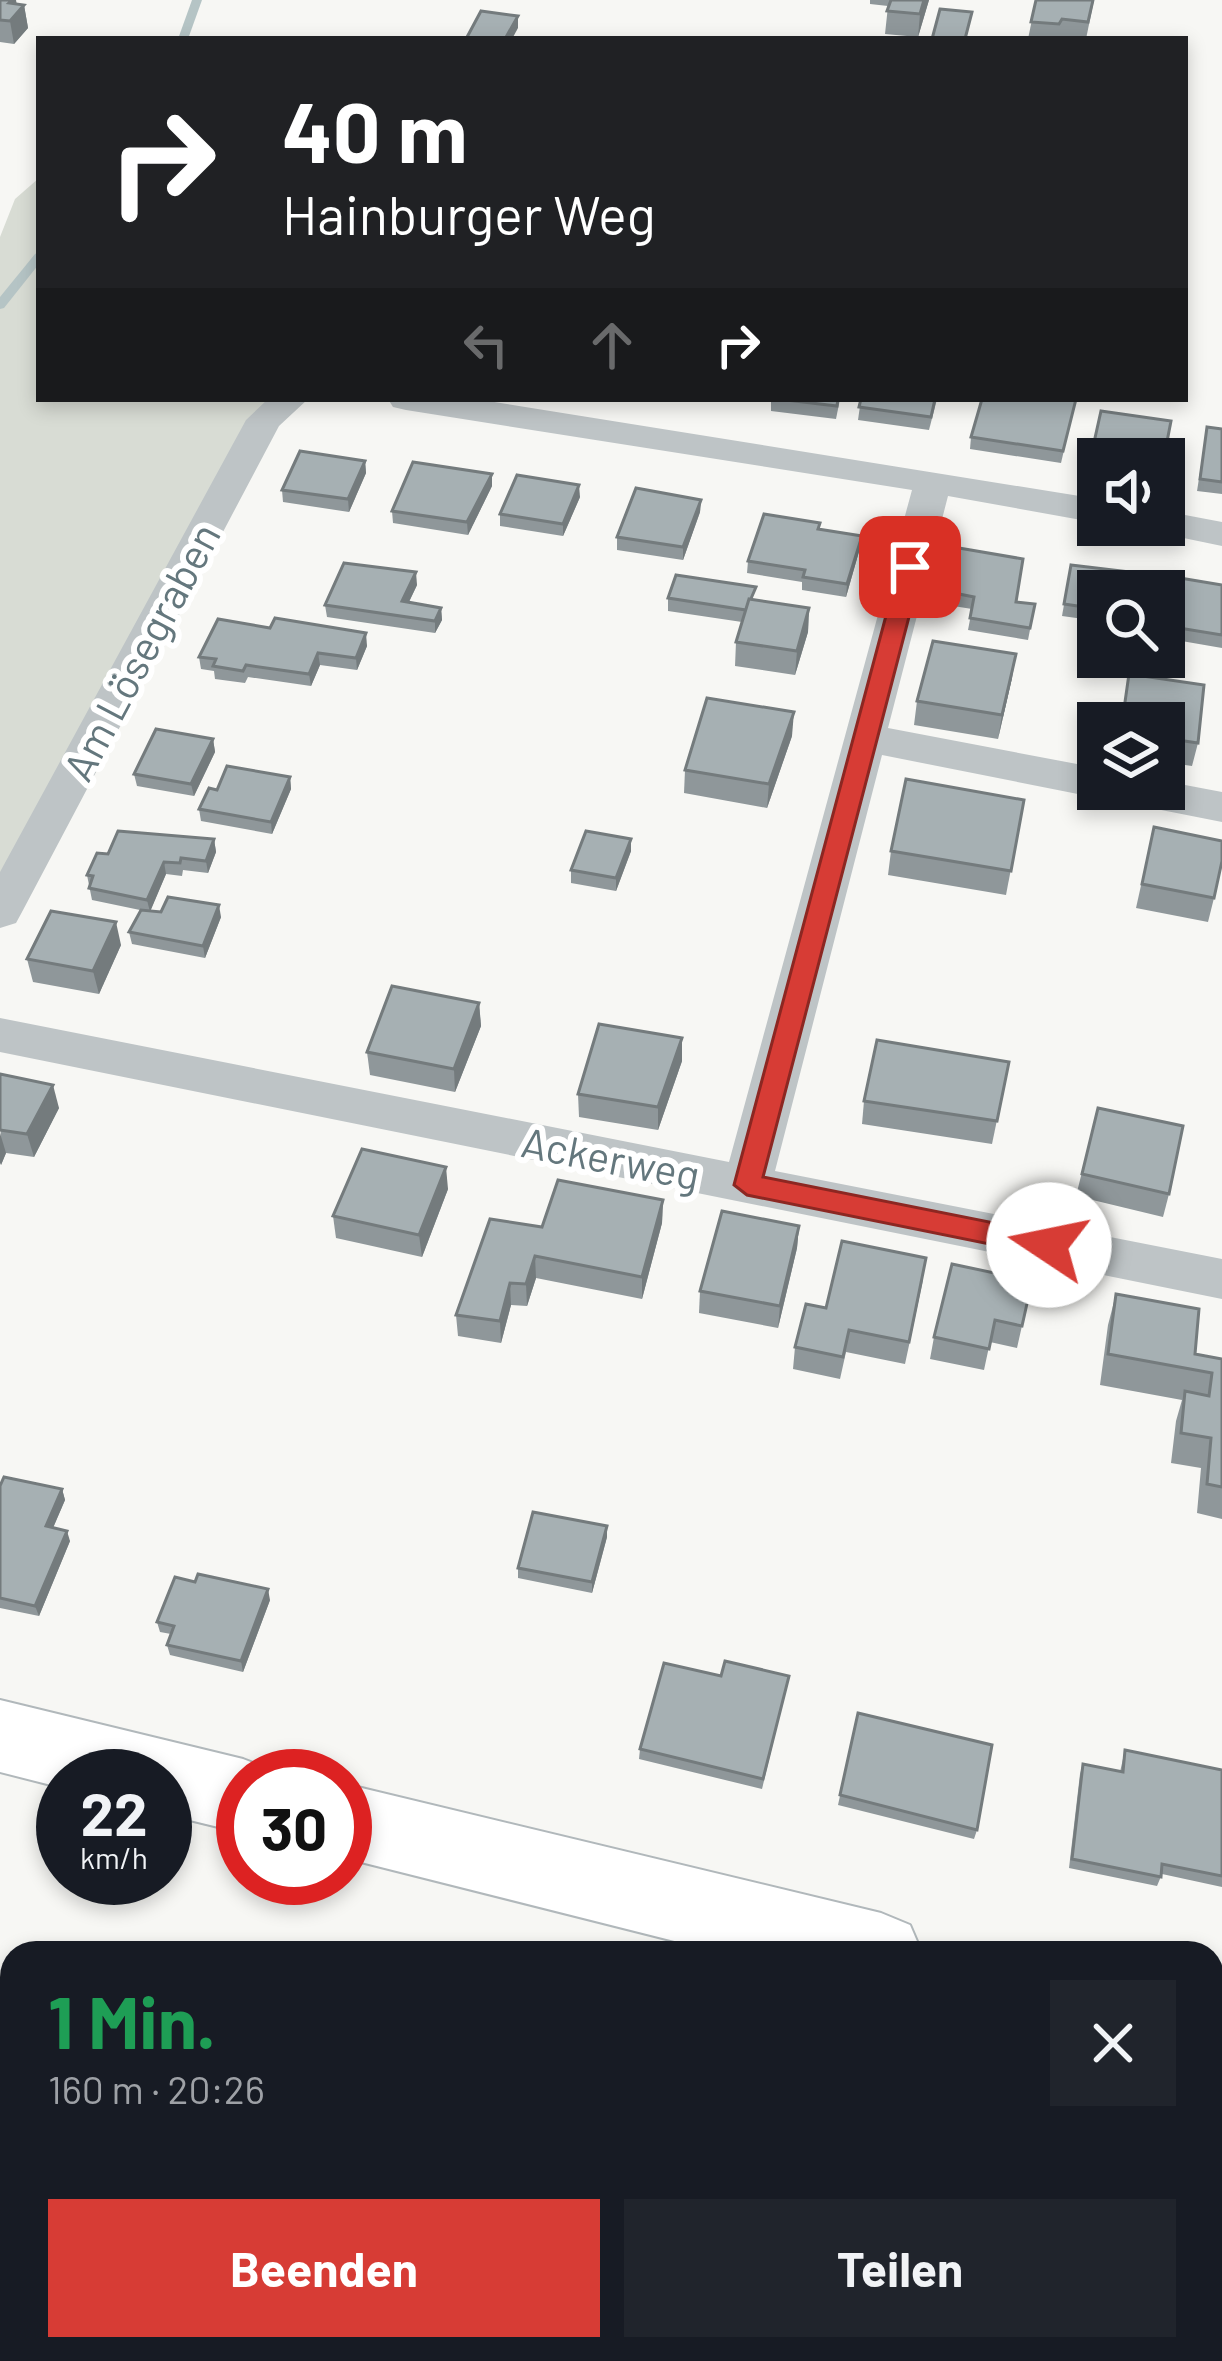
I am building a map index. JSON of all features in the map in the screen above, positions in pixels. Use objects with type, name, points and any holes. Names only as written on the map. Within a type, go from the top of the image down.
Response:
[{"type":"main road","points":[[0,1736],[53,1749]]},
{"type":"main road","points":[[372,1828],[832,1941]]},
{"type":"street","name":"Am Lösegraben","points":[[0,912],[264,420],[286,402]]},
{"type":"street","points":[[425,402],[1077,507]]},
{"type":"street","points":[[747,1185],[933,482]]},
{"type":"street","points":[[1185,527],[1222,534]]},
{"type":"street","points":[[866,738],[1077,779]]},
{"type":"street","points":[[1185,799],[1222,806]]},
{"type":"street","name":"Ackerweg","points":[[0,1035],[1222,1280]]},
{"type":"shaded area","points":[[36,181],[36,402],[272,402],[0,879],[0,237],[15,199]]},
{"type":"building","points":[[0,0],[24,5],[10,21],[0,20]]},
{"type":"building","points":[[891,0],[924,0],[920,14],[887,11]]},
{"type":"building","points":[[1036,0],[1093,0],[1088,22],[1062,19],[1059,24],[1031,22]]},
{"type":"building","points":[[940,9],[972,12],[966,36],[933,36]]},
{"type":"building","points":[[481,11],[518,16],[507,36],[468,36]]},
{"type":"building","points":[[860,402],[934,402],[931,417],[859,407]]},
{"type":"building","points":[[981,402],[1075,402],[1063,451],[971,437]]},
{"type":"building","points":[[1101,411],[1171,421],[1168,438],[1095,438]]},
{"type":"building","points":[[1207,427],[1222,429],[1222,482],[1200,479]]},
{"type":"building","points":[[300,451],[365,461],[348,499],[282,490]]},
{"type":"building","points":[[413,462],[492,474],[467,522],[392,511]]},
{"type":"building","points":[[517,475],[579,485],[563,524],[500,514]]},
{"type":"building","points":[[636,488],[701,500],[683,547],[617,537]]},
{"type":"building","points":[[764,514],[862,536],[847,584],[803,577],[805,570],[748,561]]},
{"type":"building","points":[[959,548],[1023,559],[1016,602],[1035,604],[1030,628],[970,618],[974,597],[949,592]]},
{"type":"building","points":[[344,563],[416,572],[402,601],[441,608],[435,621],[325,605]]},
{"type":"building","points":[[1071,565],[1113,570],[1077,570],[1077,606],[1064,604]]},
{"type":"building","points":[[676,575],[756,587],[746,610],[668,598]]},
{"type":"building","points":[[1185,579],[1222,585],[1222,635],[1185,629]]},
{"type":"building","points":[[749,599],[809,608],[797,651],[736,642]]},
{"type":"building","points":[[275,618],[366,633],[356,658],[318,653],[309,674],[246,665],[243,671],[213,666],[216,659],[199,657],[218,619],[270,628]]},
{"type":"building","points":[[933,641],[1016,654],[1002,715],[917,701]]},
{"type":"building","points":[[1128,678],[1204,685],[1198,743],[1185,741],[1185,702],[1125,702]]},
{"type":"building","points":[[707,698],[794,712],[769,784],[685,770]]},
{"type":"building","points":[[156,729],[213,739],[191,784],[134,774]]},
{"type":"building","points":[[227,766],[290,777],[271,822],[199,809],[209,788],[217,790]]},
{"type":"building","points":[[906,779],[1024,800],[1011,871],[891,851]]},
{"type":"building","points":[[1154,827],[1222,841],[1214,898],[1142,884]]},
{"type":"building","points":[[118,831],[214,839],[206,861],[164,862],[147,900],[89,888],[93,876],[87,875],[97,853],[108,854]]},
{"type":"building","points":[[586,831],[631,839],[616,878],[571,870]]},
{"type":"building","points":[[168,897],[219,905],[203,946],[129,932],[141,910],[161,912]]},
{"type":"building","points":[[51,911],[116,922],[93,971],[27,959]]},
{"type":"building","points":[[392,986],[479,1003],[454,1069],[367,1052]]},
{"type":"building","points":[[599,1024],[682,1038],[658,1107],[578,1094]]},
{"type":"building","points":[[877,1040],[1009,1062],[997,1121],[864,1101]]},
{"type":"building","points":[[0,1074],[53,1085],[27,1134],[0,1130]]},
{"type":"building","points":[[1098,1108],[1183,1126],[1169,1194],[1082,1174]]},
{"type":"building","points":[[362,1149],[446,1167],[419,1235],[333,1216]]},
{"type":"building","points":[[558,1180],[663,1200],[642,1277],[535,1256],[526,1284],[510,1283],[500,1321],[456,1315],[490,1219],[542,1227]]},
{"type":"building","points":[[722,1211],[799,1226],[780,1306],[700,1291]]},
{"type":"building","points":[[842,1241],[926,1258],[909,1342],[849,1330],[843,1357],[795,1347],[806,1304],[826,1308]]},
{"type":"building","points":[[952,1264],[1032,1281],[1022,1326],[995,1320],[989,1349],[934,1337]]},
{"type":"building","points":[[1116,1294],[1199,1309],[1195,1354],[1222,1359],[1222,1487],[1207,1484],[1211,1438],[1181,1433],[1185,1391],[1209,1396],[1212,1373],[1108,1354]]},
{"type":"building","points":[[4,1477],[62,1489],[46,1526],[67,1531],[35,1606],[0,1598],[0,1486]]},
{"type":"building","points":[[533,1512],[607,1526],[592,1582],[518,1568]]},
{"type":"building","points":[[198,1574],[268,1589],[241,1661],[167,1645],[174,1626],[157,1622],[175,1577],[195,1582]]},
{"type":"building","points":[[725,1661],[789,1676],[763,1779],[640,1749],[664,1663],[721,1676]]},
{"type":"building","points":[[858,1713],[992,1745],[977,1830],[840,1795]]},
{"type":"building","points":[[1125,1750],[1222,1770],[1222,1876],[1162,1864],[1161,1877],[1072,1859],[1083,1764],[1123,1772]]},
{"type":"waterway","points":[[184,36],[197,0]]},
{"type":"waterway","points":[[0,305],[36,260]]},
{"type":"route","points":[[910,567],[747,1185],[1049,1245]]}]
